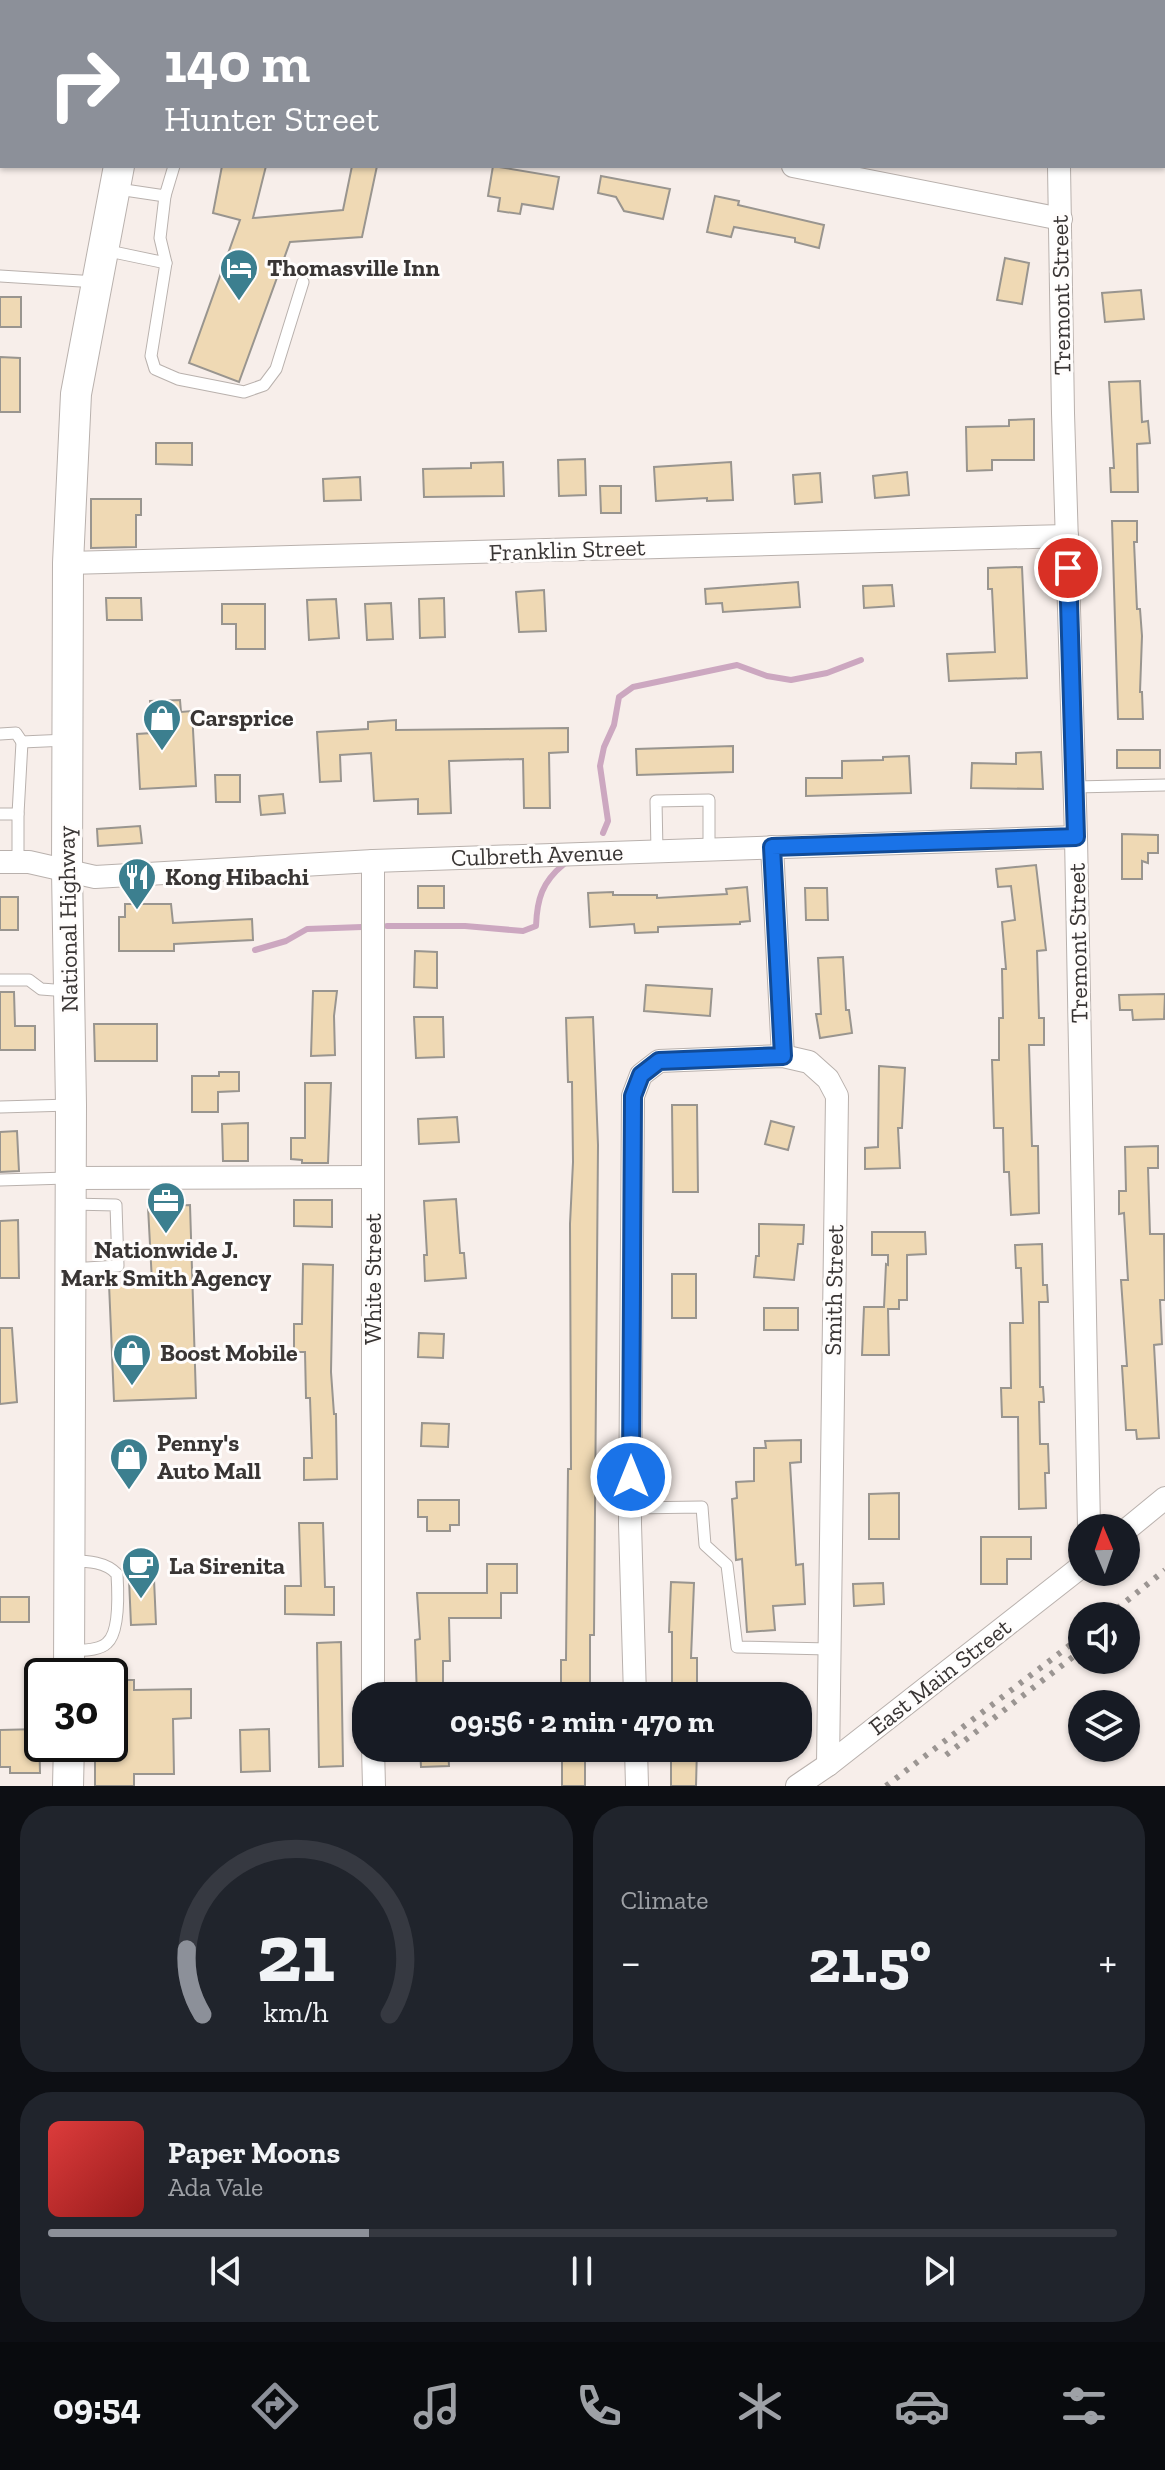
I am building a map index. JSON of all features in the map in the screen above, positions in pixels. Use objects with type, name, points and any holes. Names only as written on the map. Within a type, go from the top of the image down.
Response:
[{"type":"main road","name":"National Highway","points":[[69,1658],[71,1105],[67,871],[68,563],[76,394],[117,178]]},
{"type":"main road","points":[[68,1786],[69,1762]]},
{"type":"street","points":[[803,168],[1061,219]]},
{"type":"street","name":"Tremont Street","points":[[1059,168],[1089,1514]]},
{"type":"street","name":"Franklin Street","points":[[68,563],[1067,536]]},
{"type":"street","name":"Culbreth Avenue","points":[[9,862],[29,862],[95,877],[373,861],[1076,837]]},
{"type":"street","points":[[635,1682],[631,1508],[633,1096],[641,1075],[659,1061],[783,1056],[772,847]]},
{"type":"street","name":"White Street","points":[[373,861],[373,1682]]},
{"type":"street","name":"Smith Street","points":[[783,1056],[809,1062],[828,1079],[837,1096],[828,1765]]},
{"type":"street","points":[[70,1192],[373,1177]]},
{"type":"street","points":[[1140,1519],[1165,1498]]},
{"type":"street","name":"East Main Street","points":[[797,1786],[1068,1577]]},
{"type":"street","points":[[373,1762],[374,1786]]},
{"type":"street","points":[[636,1762],[637,1786]]},
{"type":"lane","points":[[173,168],[165,196],[160,238],[166,263],[151,356],[155,369],[178,379],[244,392],[264,385],[276,369],[303,282]]},
{"type":"lane","points":[[117,178],[165,196]]},
{"type":"lane","points":[[103,250],[166,263]]},
{"type":"lane","points":[[0,276],[97,282]]},
{"type":"lane","points":[[0,734],[16,733],[22,742],[18,814],[9,862]]},
{"type":"lane","points":[[22,742],[67,740]]},
{"type":"lane","points":[[1075,787],[1165,785]]},
{"type":"lane","points":[[657,851],[656,801],[709,800],[709,849]]},
{"type":"lane","points":[[0,814],[18,814]]},
{"type":"lane","points":[[0,980],[29,980],[41,989],[69,992]]},
{"type":"lane","points":[[0,1107],[71,1105]]},
{"type":"lane","points":[[0,1180],[70,1192],[116,1205],[118,1266],[70,1269]]},
{"type":"lane","points":[[631,1508],[702,1507],[705,1545],[727,1565],[737,1647],[829,1649]]},
{"type":"lane","points":[[69,1561],[95,1562],[117,1574],[115,1630],[109,1642],[80,1658]]},
{"type":"building","name":"Thomasville Inn","points":[[222,168],[266,168],[253,218],[343,210],[352,168],[377,168],[362,237],[290,242],[239,382],[189,363],[240,220],[213,213]]},
{"type":"building","points":[[493,168],[559,177],[553,209],[522,204],[520,214],[498,211],[500,198],[488,196]]},
{"type":"building","points":[[601,176],[670,189],[663,219],[624,211],[616,197],[598,193]]},
{"type":"building","points":[[715,196],[739,201],[738,205],[824,225],[819,248],[795,242],[795,238],[734,227],[731,237],[707,232]]},
{"type":"building","points":[[1005,258],[1029,263],[1022,304],[997,300]]},
{"type":"building","points":[[1141,290],[1144,319],[1105,322],[1102,293]]},
{"type":"building","points":[[0,297],[21,297],[21,327],[0,327]]},
{"type":"building","points":[[0,357],[20,358],[20,412],[0,412]]},
{"type":"building","points":[[1140,381],[1142,422],[1148,421],[1150,443],[1137,444],[1138,492],[1111,492],[1110,468],[1114,468],[1109,382]]},
{"type":"building","points":[[1034,419],[1034,460],[992,460],[992,470],[967,471],[966,427],[1009,426],[1009,420]]},
{"type":"building","points":[[156,443],[192,443],[192,465],[156,464]]},
{"type":"building","points":[[585,459],[586,495],[559,496],[558,460]]},
{"type":"building","points":[[503,462],[504,496],[424,497],[423,469],[471,468],[471,463]]},
{"type":"building","points":[[731,462],[733,500],[656,501],[654,467]]},
{"type":"building","points":[[907,472],[909,495],[875,498],[873,476]]},
{"type":"building","points":[[820,473],[822,502],[795,504],[793,475]]},
{"type":"building","points":[[360,477],[361,500],[324,501],[323,479]]},
{"type":"building","points":[[600,486],[621,486],[621,513],[601,513]]},
{"type":"building","points":[[91,499],[141,499],[141,515],[136,515],[136,547],[91,548]]},
{"type":"building","points":[[1112,521],[1137,521],[1137,542],[1134,542],[1137,609],[1140,609],[1142,636],[1140,692],[1143,719],[1118,719]]},
{"type":"building","points":[[1022,567],[1027,678],[949,681],[947,654],[995,652],[988,568]]},
{"type":"building","points":[[798,582],[800,607],[723,612],[722,603],[706,604],[705,589]]},
{"type":"building","points":[[892,585],[894,606],[864,608],[863,586]]},
{"type":"building","points":[[544,590],[546,631],[519,632],[516,592]]},
{"type":"building","points":[[106,598],[141,598],[142,620],[107,620]]},
{"type":"building","points":[[444,598],[445,637],[420,638],[419,599]]},
{"type":"building","points":[[336,599],[339,638],[309,640],[307,600]]},
{"type":"building","points":[[391,603],[393,639],[367,640],[365,604]]},
{"type":"building","points":[[222,604],[265,604],[265,649],[236,649],[236,624],[222,624]]},
{"type":"building","points":[[180,700],[181,712],[192,711],[196,786],[140,789],[137,734],[152,733],[150,701]]},
{"type":"building","points":[[396,720],[396,730],[568,728],[568,752],[549,753],[550,808],[524,808],[523,759],[449,761],[451,813],[418,814],[418,799],[374,801],[371,753],[340,755],[341,781],[320,782],[317,732],[368,729],[368,722]]},
{"type":"building","points":[[733,746],[733,772],[637,775],[636,749]]},
{"type":"building","points":[[1117,750],[1160,750],[1160,768],[1117,768]]},
{"type":"building","points":[[1041,752],[1043,789],[971,788],[972,763],[1016,764],[1016,753]]},
{"type":"building","points":[[909,756],[911,793],[806,796],[806,778],[842,778],[842,761]]},
{"type":"building","points":[[215,775],[240,775],[240,802],[216,802]]},
{"type":"building","points":[[283,794],[285,813],[261,815],[259,796]]},
{"type":"building","points":[[140,826],[142,843],[98,846],[97,829]]},
{"type":"building","points":[[1122,834],[1158,835],[1158,853],[1148,853],[1148,863],[1142,861],[1142,879],[1122,879]]},
{"type":"building","points":[[1036,865],[1046,950],[1037,951],[1039,1018],[1044,1018],[1044,1045],[1029,1045],[1032,1146],[1038,1146],[1039,1213],[1011,1215],[1009,1172],[1004,1172],[1003,1128],[994,1128],[992,1060],[999,1060],[999,1018],[1003,1018],[1002,969],[1006,969],[1002,922],[1015,920],[1011,886],[998,887],[996,869]]},
{"type":"building","points":[[418,886],[444,886],[444,908],[418,908]]},
{"type":"building","points":[[747,887],[750,921],[740,924],[658,927],[658,932],[635,933],[634,924],[590,927],[588,893],[657,895],[657,898],[727,894],[726,889]]},
{"type":"building","points":[[805,888],[827,888],[828,920],[806,920]]},
{"type":"building","points":[[0,897],[18,897],[18,930],[0,930]]},
{"type":"building","points":[[125,904],[171,904],[173,923],[252,919],[253,940],[174,944],[174,951],[119,951],[119,917],[125,917]]},
{"type":"building","points":[[415,951],[437,952],[437,988],[414,987]]},
{"type":"building","points":[[843,957],[846,1010],[849,1010],[852,1033],[820,1038],[816,1014],[821,1014],[818,958]]},
{"type":"building","points":[[646,985],[712,989],[710,1016],[644,1011]]},
{"type":"building","points":[[313,991],[337,991],[335,1055],[311,1056]]},
{"type":"building","points":[[0,992],[14,992],[15,1026],[35,1026],[35,1050],[0,1050]]},
{"type":"building","points":[[1165,994],[1164,1019],[1133,1020],[1132,1010],[1120,1010],[1119,995]]},
{"type":"building","points":[[414,1017],[443,1017],[444,1057],[416,1058]]},
{"type":"building","points":[[593,1017],[598,1145],[594,1635],[590,1635],[590,1682],[561,1682],[561,1660],[566,1660],[568,1469],[571,1469],[570,1224],[573,1162],[572,1082],[568,1082],[566,1018]]},
{"type":"building","points":[[94,1024],[157,1024],[157,1061],[95,1061]]},
{"type":"building","points":[[879,1066],[905,1068],[902,1128],[898,1128],[900,1168],[865,1169],[865,1148],[878,1147]]},
{"type":"building","points":[[219,1072],[239,1072],[239,1091],[218,1092],[218,1112],[192,1112],[192,1076],[219,1076]]},
{"type":"building","points":[[305,1083],[331,1083],[328,1163],[302,1163],[302,1160],[291,1159],[291,1138],[305,1138]]},
{"type":"building","points":[[672,1105],[697,1105],[698,1192],[673,1192]]},
{"type":"building","points":[[457,1117],[459,1142],[419,1144],[418,1119]]},
{"type":"building","points":[[771,1121],[794,1127],[788,1150],[765,1144]]},
{"type":"building","points":[[248,1123],[248,1161],[223,1161],[222,1124]]},
{"type":"building","points":[[17,1131],[19,1171],[0,1172],[0,1132]]},
{"type":"building","points":[[1158,1146],[1158,1168],[1148,1168],[1150,1234],[1164,1234],[1165,1300],[1160,1300],[1162,1344],[1154,1345],[1159,1438],[1137,1439],[1136,1430],[1126,1430],[1122,1366],[1127,1366],[1121,1280],[1128,1280],[1124,1213],[1119,1214],[1119,1191],[1126,1191],[1125,1147]]},
{"type":"building","points":[[456,1199],[460,1253],[464,1253],[466,1278],[425,1281],[424,1201]]},
{"type":"building","points":[[294,1200],[332,1200],[332,1227],[294,1226]]},
{"type":"building","points":[[190,1205],[196,1398],[114,1401],[109,1284],[152,1282],[148,1207]]},
{"type":"building","points":[[18,1220],[19,1278],[0,1278],[0,1221]]},
{"type":"building","points":[[759,1224],[804,1225],[803,1244],[798,1244],[794,1280],[754,1277],[756,1256],[759,1256]]},
{"type":"building","points":[[872,1232],[925,1232],[926,1254],[907,1255],[907,1300],[899,1300],[899,1309],[888,1309],[889,1355],[862,1355],[864,1307],[884,1307],[888,1265],[888,1255],[872,1255]]},
{"type":"building","points":[[1042,1244],[1043,1285],[1047,1285],[1048,1302],[1039,1302],[1040,1387],[1043,1387],[1044,1402],[1039,1402],[1040,1444],[1048,1444],[1046,1508],[1019,1509],[1018,1417],[1002,1417],[1001,1388],[1011,1388],[1010,1323],[1023,1323],[1021,1268],[1016,1268],[1015,1245]]},
{"type":"building","points":[[303,1264],[333,1265],[331,1372],[336,1414],[337,1479],[304,1480],[304,1458],[312,1458],[310,1398],[306,1398],[305,1352],[294,1352],[294,1324],[302,1324]]},
{"type":"building","points":[[672,1274],[696,1274],[696,1318],[672,1318]]},
{"type":"building","points":[[764,1308],[798,1308],[798,1330],[764,1330]]},
{"type":"building","points":[[0,1328],[12,1328],[17,1402],[0,1404]]},
{"type":"building","points":[[419,1333],[444,1334],[443,1358],[418,1357]]},
{"type":"building","points":[[422,1423],[449,1424],[448,1447],[421,1446]]},
{"type":"building","points":[[801,1440],[801,1462],[790,1463],[796,1565],[803,1564],[805,1604],[773,1606],[775,1630],[747,1632],[742,1559],[736,1560],[732,1499],[737,1498],[736,1482],[754,1481],[754,1448],[766,1448],[765,1441]]},
{"type":"building","points":[[899,1493],[899,1539],[869,1539],[869,1494]]},
{"type":"building","points":[[418,1500],[459,1500],[459,1525],[450,1525],[450,1531],[427,1531],[427,1517],[418,1517]]},
{"type":"building","points":[[299,1523],[323,1523],[325,1587],[334,1587],[334,1615],[285,1614],[285,1586],[301,1586]]},
{"type":"building","points":[[981,1537],[1031,1537],[1031,1559],[1007,1559],[1007,1584],[981,1584]]},
{"type":"building","points":[[487,1564],[517,1564],[517,1593],[501,1593],[501,1618],[449,1618],[450,1661],[443,1661],[443,1682],[416,1682],[415,1640],[420,1639],[417,1593],[487,1593]]},
{"type":"building","points":[[129,1579],[154,1579],[156,1624],[131,1625]]},
{"type":"building","points":[[671,1582],[694,1583],[691,1658],[697,1658],[697,1682],[672,1682],[672,1632],[669,1632]]},
{"type":"building","points":[[883,1583],[884,1604],[854,1606],[853,1584]]},
{"type":"building","points":[[0,1597],[29,1597],[29,1622],[0,1622]]},
{"type":"building","points":[[341,1642],[343,1766],[319,1767],[317,1643]]},
{"type":"building","points":[[128,1680],[134,1680],[134,1690],[191,1689],[191,1718],[173,1719],[174,1774],[134,1774],[134,1786],[95,1786],[95,1762],[128,1762]]},
{"type":"building","points":[[24,1729],[24,1762],[40,1762],[40,1773],[10,1773],[10,1767],[0,1767],[0,1730]]},
{"type":"building","points":[[269,1729],[270,1771],[241,1772],[240,1730]]},
{"type":"building","points":[[421,1762],[449,1762],[449,1766],[421,1767]]},
{"type":"building","points":[[562,1762],[585,1762],[585,1786],[562,1786]]},
{"type":"building","points":[[671,1762],[697,1762],[696,1786],[671,1786]]},
{"type":"waterway","points":[[603,833],[608,821],[600,766],[614,725],[619,697],[633,687],[737,665],[767,676],[791,680],[827,673],[861,660]]},
{"type":"waterway","points":[[387,926],[465,926],[523,931],[536,926],[542,892],[550,877],[564,864]]},
{"type":"waterway","points":[[255,950],[286,941],[307,929],[362,927]]},
{"type":"railway","points":[[1125,1602],[1165,1570]]},
{"type":"railway","points":[[886,1786],[1068,1647]]},
{"type":"railway","points":[[946,1755],[1068,1661]]},
{"type":"place","name":"Thomasville Inn","points":[[239,302]]},
{"type":"place","name":"Carsprice","points":[[162,752]]},
{"type":"place","name":"Kong Hibachi","points":[[137,911]]},
{"type":"place","name":"Nationwide J. Mark Smith Agency","points":[[166,1235]]},
{"type":"place","name":"Boost Mobile","points":[[132,1387]]},
{"type":"place","name":"Penny's Auto Mall","points":[[129,1491]]},
{"type":"place","name":"La Sirenita","points":[[141,1600]]},
{"type":"route","points":[[631,1477],[633,1096],[641,1075],[659,1061],[783,1056],[772,847],[1076,837],[1068,568]]}]
